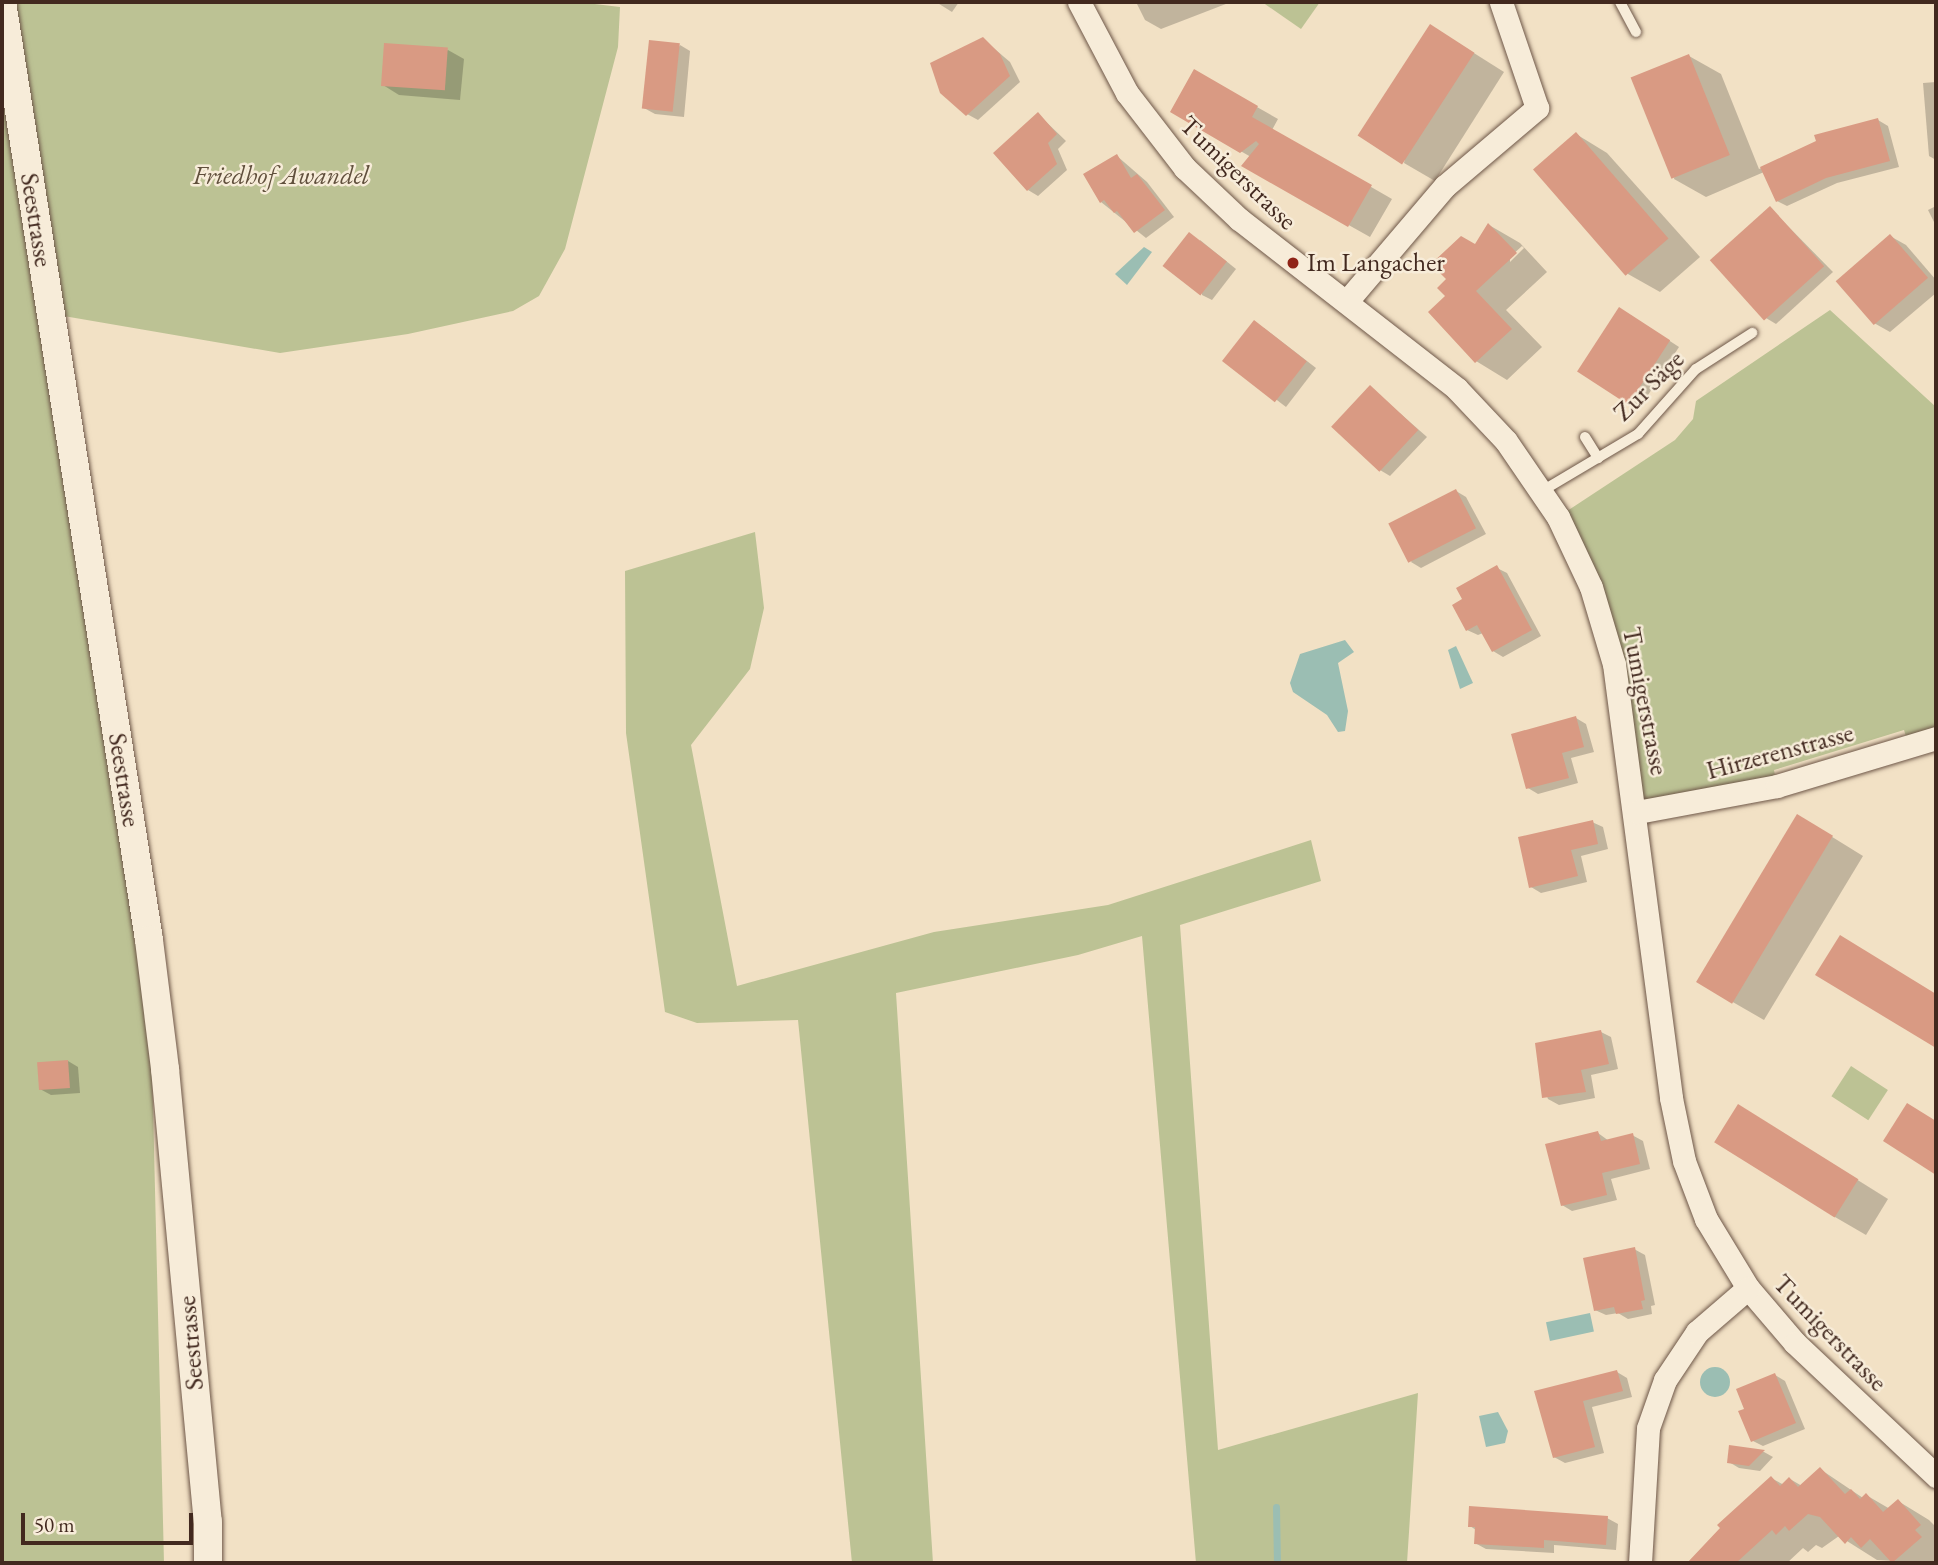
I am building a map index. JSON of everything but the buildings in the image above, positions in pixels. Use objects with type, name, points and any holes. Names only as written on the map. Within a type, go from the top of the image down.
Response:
[{"type":"street","name":"Seestrasse","points":[[2,2],[149,940],[165,1069],[208,1563]]},
{"type":"street","name":"Tumigerstrasse","points":[[1079,2],[1127,93],[1185,168],[1239,219],[1457,388],[1506,441],[1542,491],[1591,587],[1614,664],[1637,812],[1671,1098],[1684,1161],[1706,1219],[1748,1288],[1795,1343],[1936,1476]]},
{"type":"street","points":[[1347,301],[1445,187],[1537,108],[1501,2]]},
{"type":"street","name":"Hirzerenstrasse","points":[[1637,812],[1777,786],[1936,738]]},
{"type":"street","points":[[1640,1563],[1648,1428],[1665,1380],[1697,1332],[1748,1288]]},
{"type":"lane","points":[[1619,2],[1636,32]]},
{"type":"lane","name":"Zur Säge","points":[[1542,491],[1638,434],[1717,352],[1752,333]]},
{"type":"lane","points":[[1585,437],[1598,458]]},
{"type":"green space","name":"Friedhof Awandel","points":[[2,2],[578,2],[620,7],[618,47],[565,249],[539,296],[513,311],[408,334],[280,353],[52,314],[149,940],[164,1563],[2,1563]]},
{"type":"green space","points":[[1262,2],[1320,2],[1301,29]]},
{"type":"green space","points":[[1830,310],[1936,407],[1936,738],[1909,746],[1904,730],[1774,770],[1777,786],[1637,812],[1614,664],[1558,517],[1675,440],[1693,419],[1696,401]]},
{"type":"green space","points":[[755,532],[764,608],[750,669],[691,745],[737,986],[934,932],[1108,905],[1311,840],[1321,881],[1180,925],[1218,1450],[1418,1393],[1407,1563],[1196,1563],[1142,936],[1078,955],[896,993],[933,1563],[852,1563],[798,1020],[697,1023],[665,1012],[626,733],[625,571]]},
{"type":"green space","points":[[1851,1066],[1888,1090],[1868,1120],[1831,1096]]},
{"type":"water","points":[[1144,247],[1152,252],[1127,285],[1115,274]]},
{"type":"water","points":[[1345,640],[1354,652],[1338,663],[1348,711],[1345,731],[1338,732],[1327,715],[1293,692],[1290,683],[1300,654]]},
{"type":"water","points":[[1456,646],[1473,683],[1460,689],[1448,650]]},
{"type":"water","points":[[1590,1313],[1594,1332],[1550,1341],[1546,1322]]},
{"type":"water","points":[[1715,1367],[1725,1372],[1730,1382],[1725,1392],[1715,1397],[1705,1392],[1700,1382],[1705,1372]]},
{"type":"water","points":[[1498,1412],[1508,1431],[1505,1443],[1486,1447],[1479,1416]]},
{"type":"waterway","points":[[1276,1507],[1277,1563]]},
{"type":"place","name":"Im Langacher","points":[[1293,263]]}]
